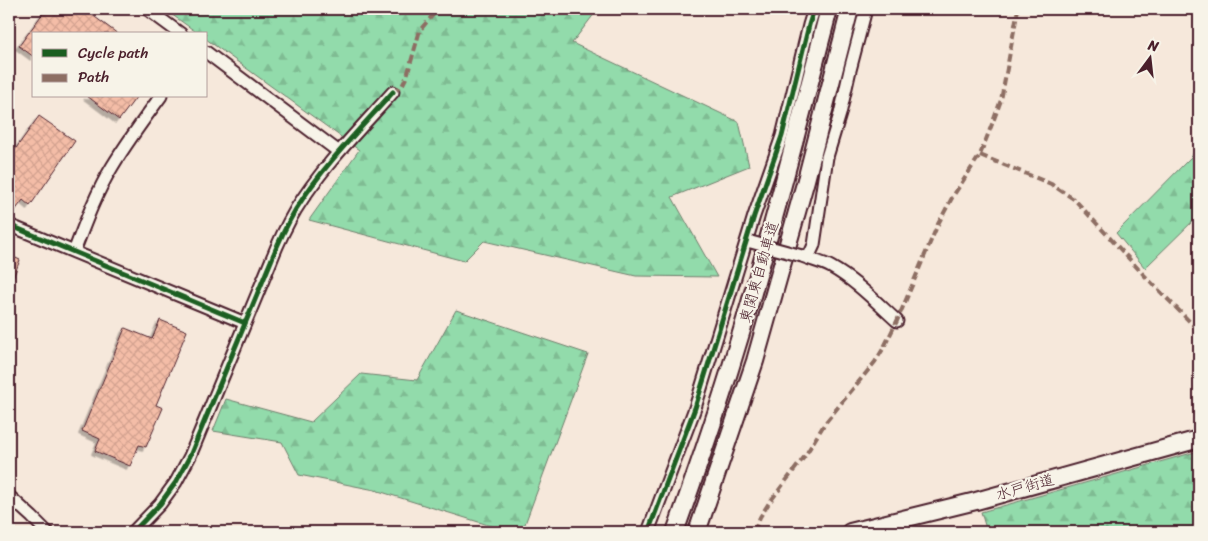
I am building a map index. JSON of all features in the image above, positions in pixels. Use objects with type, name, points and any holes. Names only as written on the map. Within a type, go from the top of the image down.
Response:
[{"type":"highway","name":"東関東自動車道","points":[[676,532],[704,451],[756,282],[829,9]]},
{"type":"highway","name":"東関東自動車道","points":[[697,532],[755,361],[806,180],[850,9]]},
{"type":"highway","name":"水戸街道","points":[[850,532],[976,501],[1199,439]]},
{"type":"street","points":[[147,9],[178,32]]},
{"type":"street","points":[[648,532],[695,408],[782,136],[814,9]]},
{"type":"street","points":[[805,257],[814,245],[827,156],[840,114],[866,9]]},
{"type":"street","points":[[208,54],[339,152]]},
{"type":"street","points":[[133,532],[160,504],[176,482],[190,456],[244,323],[283,234],[297,208],[339,152],[393,92]]},
{"type":"street","points":[[74,252],[111,169],[160,98]]},
{"type":"street","points":[[9,225],[244,323]]},
{"type":"street","points":[[748,241],[825,264],[844,275],[862,289],[897,321]]},
{"type":"street","points":[[9,496],[47,532]]},
{"type":"green space","points":[[164,9],[598,9],[572,43],[739,122],[749,166],[672,197],[717,277],[636,276],[484,241],[464,261],[309,220],[359,150],[208,40],[208,32],[196,32]]},
{"type":"green space","points":[[1199,141],[1199,215],[1145,268],[1116,233],[1192,156]]},
{"type":"green space","points":[[456,310],[588,354],[522,532],[511,532],[375,490],[299,475],[282,442],[213,431],[226,399],[311,422],[361,374],[417,380]]},
{"type":"green space","points":[[1199,451],[1199,532],[987,532],[981,512]]},
{"type":"building","points":[[46,9],[84,9],[115,32],[32,32],[32,56],[19,46]]},
{"type":"building","points":[[90,98],[136,98],[119,120]]},
{"type":"building","points":[[39,116],[75,141],[30,206],[23,200],[14,212],[9,209],[9,158]]},
{"type":"building","points":[[9,255],[20,260],[9,288]]},
{"type":"building","points":[[160,320],[187,331],[156,405],[163,408],[146,447],[139,445],[130,466],[95,451],[100,439],[82,431],[125,328],[152,339]]},
{"type":"marked path","points":[[393,92],[402,86],[407,76],[420,30],[438,9]]},
{"type":"marked path","points":[[754,532],[760,517],[769,503],[805,456],[825,423],[875,362],[883,349],[897,321],[938,224],[953,196],[980,155],[1001,100],[1018,9]]},
{"type":"marked path","points":[[980,155],[1051,184],[1075,200],[1199,331]]},
{"type":"cycle path","points":[[648,532],[695,408],[754,216],[782,136],[814,9]]},
{"type":"cycle path","points":[[133,532],[160,504],[176,482],[190,456],[276,248],[296,209],[329,163],[393,92]]},
{"type":"cycle path","points":[[9,225],[245,323]]}]
